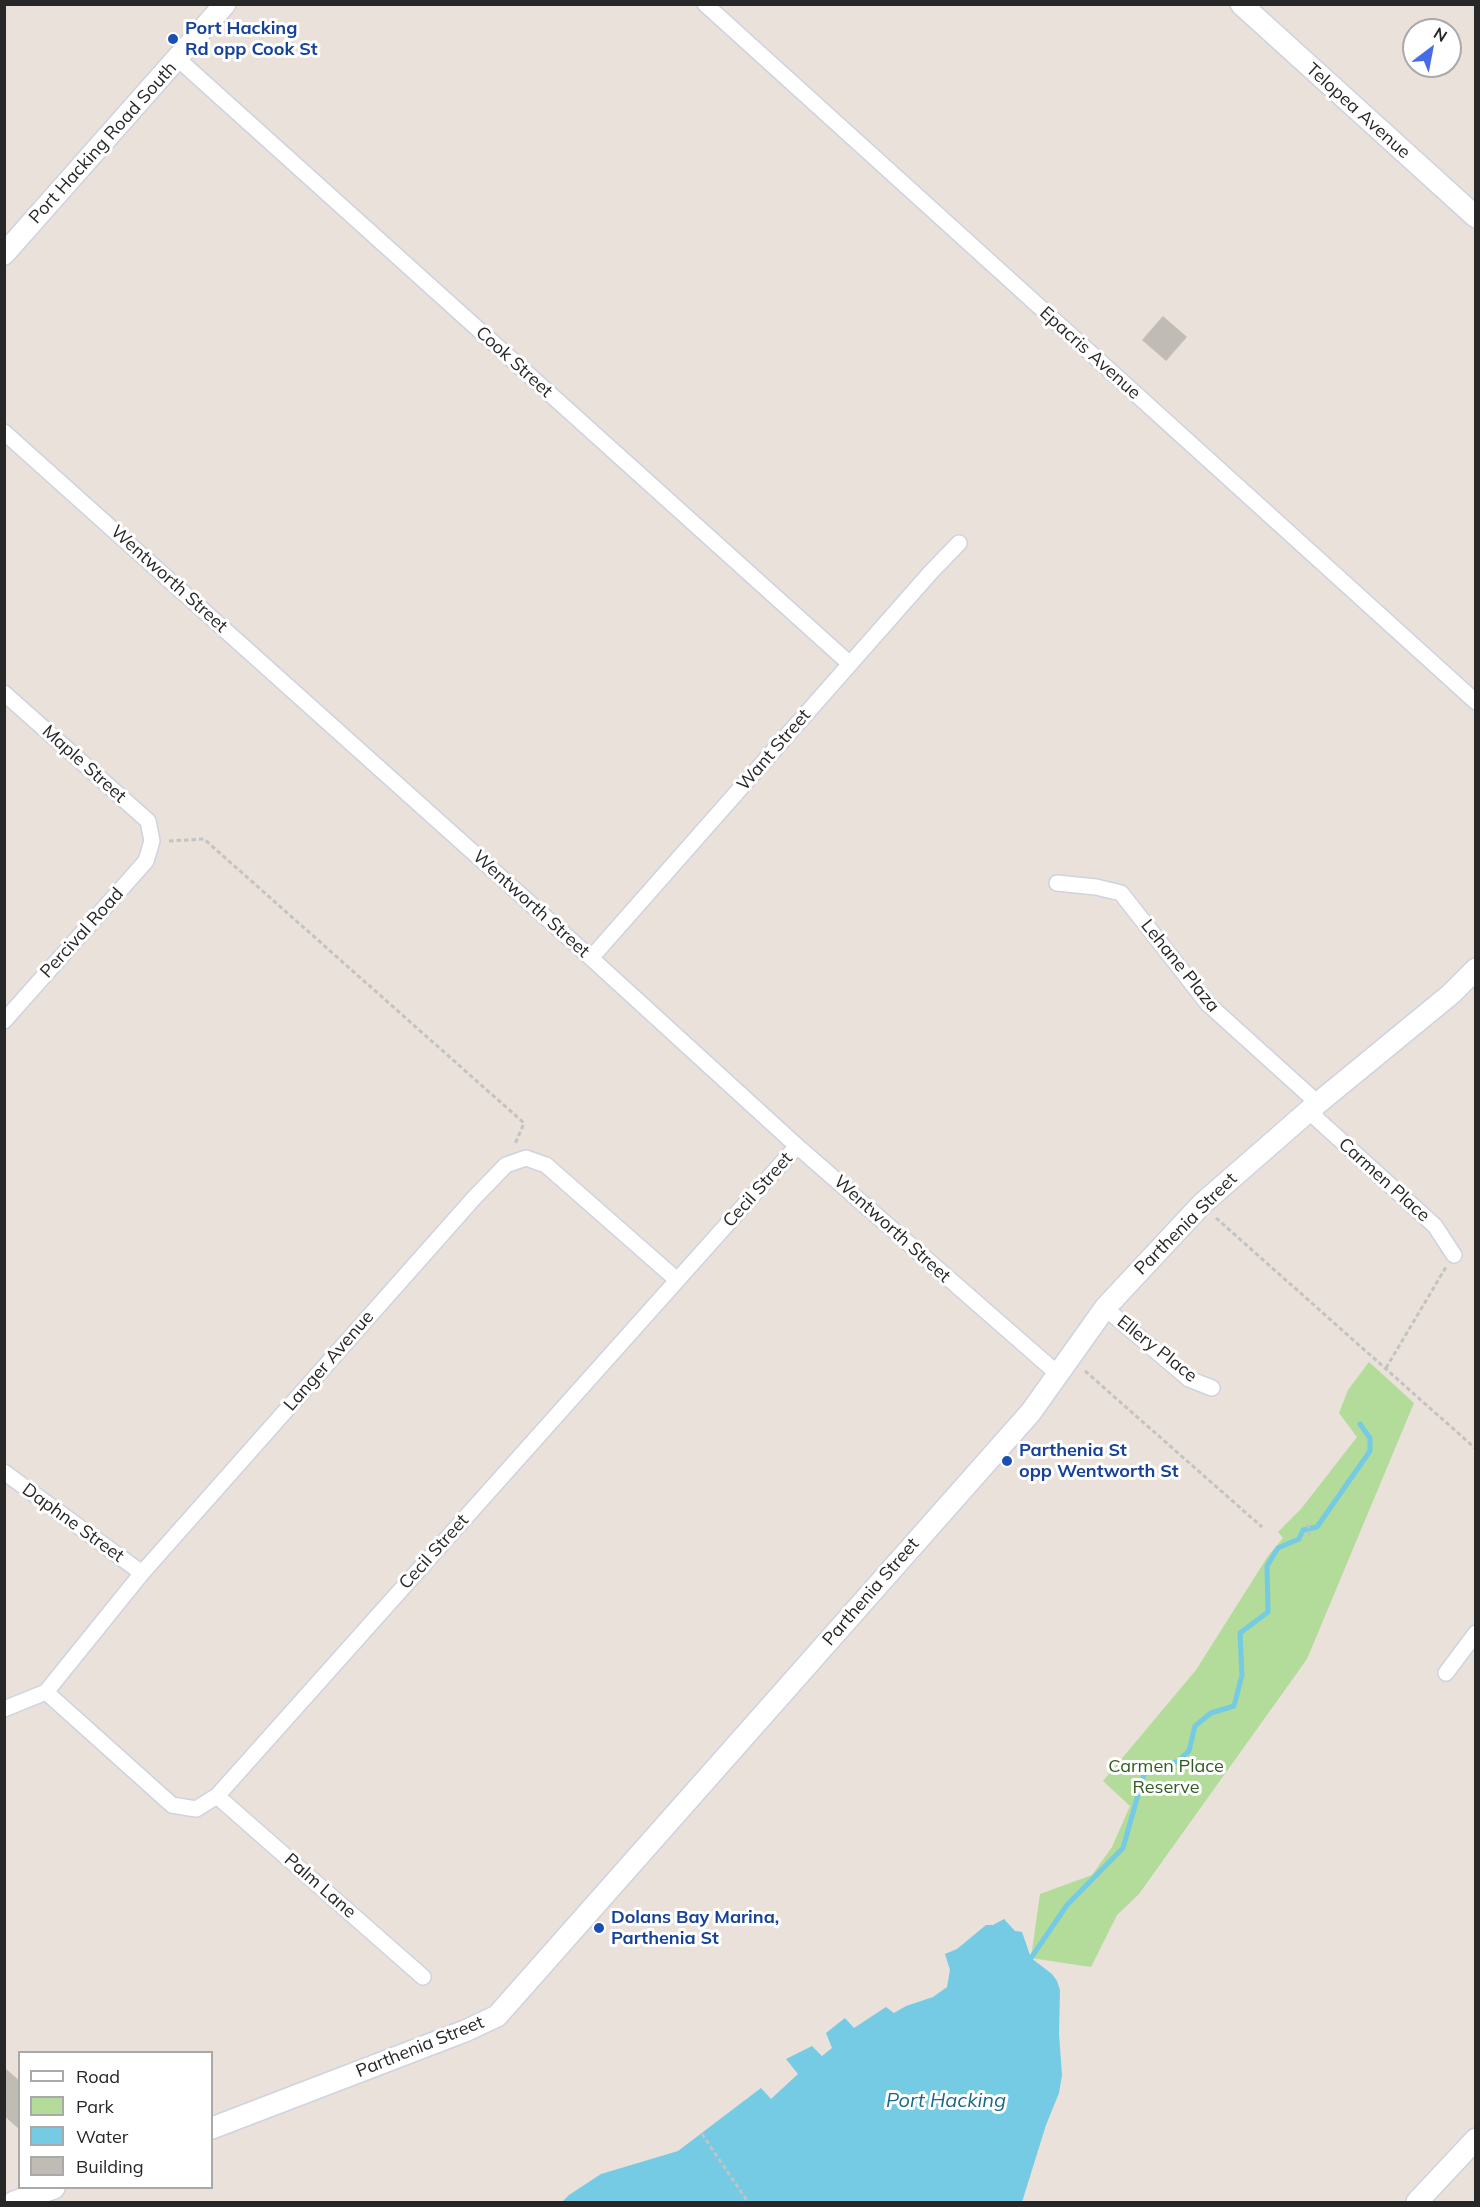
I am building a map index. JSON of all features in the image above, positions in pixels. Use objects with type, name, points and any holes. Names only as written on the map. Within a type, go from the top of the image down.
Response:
[{"type":"street","name":"Port Hacking Road South","points":[[4,254],[225,4]]},
{"type":"street","name":"Epacris Avenue","points":[[705,4],[1476,702]]},
{"type":"street","name":"Telopea Avenue","points":[[1241,4],[1476,217]]},
{"type":"street","name":"Cook Street","points":[[178,59],[850,664]]},
{"type":"street","name":"Wentworth Street","points":[[4,432],[591,958],[797,1146],[1064,1366]]},
{"type":"street","name":"Want Street","points":[[591,958],[959,543]]},
{"type":"street","name":"Maple Street","points":[[4,693],[147,821],[152,841]]},
{"type":"street","name":"Percival Road","points":[[4,1021],[146,861],[152,841]]},
{"type":"street","name":"Lehane Plaza","points":[[1057,883],[1104,888],[1121,893],[1208,1004],[1311,1097],[1312,1108]]},
{"type":"street","name":"Parthenia Street","points":[[213,2128],[465,2031],[497,2016],[1031,1412],[1105,1308],[1202,1204],[1312,1108],[1451,994],[1476,969]]},
{"type":"street","name":"Carmen Place","points":[[1312,1108],[1316,1118],[1435,1226],[1454,1255]]},
{"type":"street","name":"Cecil Street","points":[[46,1692],[172,1805],[196,1809],[217,1796],[797,1146]]},
{"type":"street","points":[[506,1166],[526,1158],[546,1165],[677,1280]]},
{"type":"street","name":"Langer Avenue","points":[[4,1709],[46,1692],[142,1573],[474,1198],[506,1166]]},
{"type":"street","name":"Ellery Place","points":[[1105,1308],[1189,1379],[1212,1388]]},
{"type":"street","name":"Daphne Street","points":[[4,1472],[142,1573]]},
{"type":"street","points":[[1446,1673],[1476,1633]]},
{"type":"street","name":"Palm Lane","points":[[217,1796],[423,1977]]},
{"type":"street","points":[[1417,2202],[1476,2139]]},
{"type":"street","points":[[14,2202],[49,2189]]},
{"type":"path","points":[[152,841],[204,839],[524,1123],[506,1166]]},
{"type":"path","points":[[1202,1204],[1476,1449]]},
{"type":"path","points":[[1386,1368],[1454,1255]]},
{"type":"path","points":[[1064,1366],[1262,1527]]},
{"type":"path","points":[[1308,1524],[1309,1537]]},
{"type":"path","points":[[702,2134],[748,2202]]},
{"type":"green space","name":"Carmen Place Reserve","points":[[1369,1362],[1414,1403],[1307,1659],[1139,1894],[1117,1915],[1091,1967],[1031,1958],[1040,1894],[1092,1875],[1112,1847],[1130,1806],[1103,1781],[1196,1670],[1268,1556],[1283,1538],[1278,1532],[1301,1509],[1357,1437],[1339,1413],[1348,1390]]},
{"type":"water","name":"Port Hacking","points":[[1004,1919],[1015,1931],[1022,1932],[1031,1958],[1052,1974],[1060,1990],[1059,2034],[1062,2075],[1059,2093],[1046,2125],[1022,2202],[562,2202],[601,2174],[678,2151],[761,2088],[771,2099],[798,2074],[786,2059],[812,2046],[822,2056],[832,2048],[826,2033],[845,2018],[854,2028],[886,2007],[894,2013],[906,2006],[933,1997],[947,1987],[950,1970],[945,1954],[957,1949],[986,1925],[993,1925]]},
{"type":"building","points":[[1163,317],[1186,337],[1166,360],[1143,340]]},
{"type":"building","points":[[4,2068],[18,2080],[18,2127],[4,2115]]},
{"type":"waterway","points":[[1031,1958],[1067,1905],[1123,1848],[1144,1774],[1178,1761],[1189,1751],[1195,1726],[1211,1713],[1234,1706],[1242,1675],[1240,1633],[1268,1612],[1267,1566],[1278,1548],[1299,1539],[1303,1530],[1317,1527],[1370,1451],[1370,1438],[1360,1424]]},
{"type":"place","name":"Port Hacking Rd opp Cook St","points":[[173,39]]},
{"type":"place","name":"Parthenia St opp Wentworth St","points":[[1007,1461]]},
{"type":"place","name":"Dolans Bay Marina, Parthenia St","points":[[599,1928]]}]
